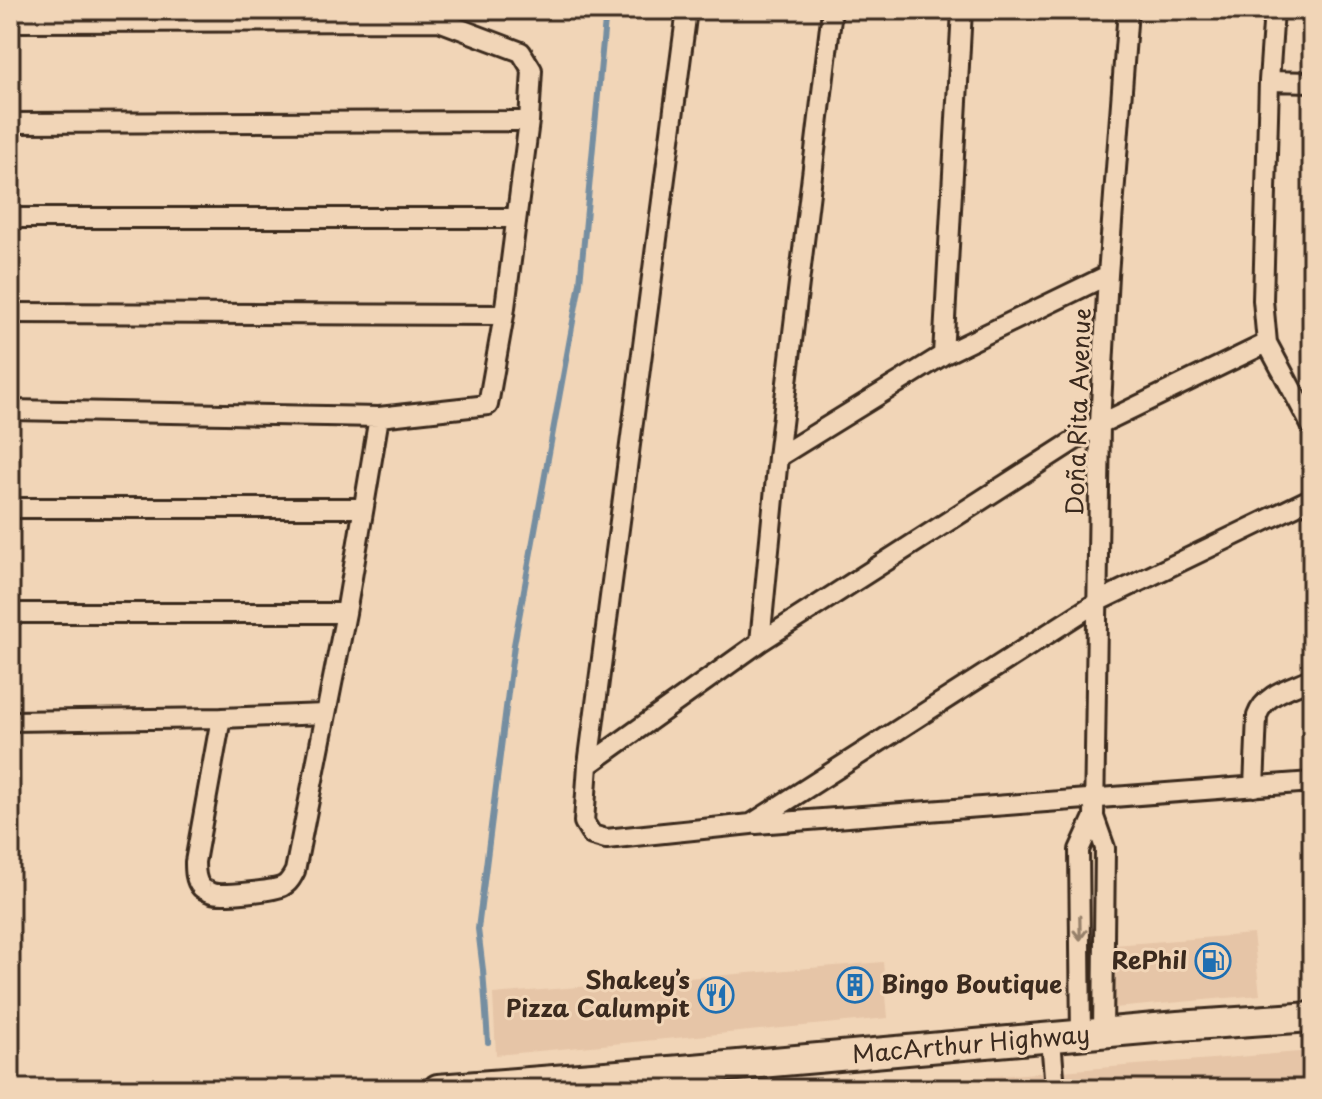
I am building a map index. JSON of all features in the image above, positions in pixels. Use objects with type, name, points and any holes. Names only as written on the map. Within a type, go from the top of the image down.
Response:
[{"type":"highway","name":"MacArthur Highway","points":[[438,1089],[683,1080],[1092,1034],[1312,1017]]},
{"type":"street","points":[[10,410],[379,417],[488,405],[504,315],[529,121],[532,70],[521,52],[439,21],[423,10]]},
{"type":"street","points":[[687,10],[588,765],[584,822],[592,835],[606,839],[751,824],[1094,808],[1312,782]]},
{"type":"street","points":[[760,642],[778,457],[832,10]]},
{"type":"street","points":[[943,355],[962,10]]},
{"type":"street","name":"Doña Rita Avenue","points":[[1092,1034],[1105,848],[1094,808],[1100,424],[1128,10]]},
{"type":"street","points":[[1274,10],[1263,300],[1267,343],[1312,427]]},
{"type":"street","points":[[10,22],[439,21]]},
{"type":"street","points":[[1269,81],[1312,82]]},
{"type":"street","points":[[10,123],[529,121]]},
{"type":"street","points":[[10,218],[515,218]]},
{"type":"street","points":[[778,457],[943,355],[1108,275]]},
{"type":"street","points":[[10,313],[504,315]]},
{"type":"street","points":[[588,765],[760,642],[1100,424],[1267,343]]},
{"type":"street","points":[[221,718],[195,875],[200,887],[211,893],[284,886],[295,871],[346,613],[379,417]]},
{"type":"street","points":[[751,824],[1099,601],[1312,498]]},
{"type":"street","points":[[10,508],[363,508]]},
{"type":"street","points":[[10,613],[346,613]]},
{"type":"street","points":[[1254,787],[1257,716],[1261,706],[1268,698],[1312,678]]},
{"type":"street","points":[[10,721],[325,714]]},
{"type":"street","name":"Doña Rita Avenue","points":[[1092,1034],[1079,850],[1094,808]]},
{"type":"street","points":[[1051,1039],[1055,1089]]},
{"type":"shaded area","points":[[1253,934],[1260,995],[1114,1008],[1114,945]]},
{"type":"shaded area","points":[[883,962],[888,1018],[496,1055],[493,994]]},
{"type":"shaded area","points":[[1312,1051],[1312,1089],[818,1089],[1037,1073]]},
{"type":"green space","points":[[1312,930],[1312,986],[1305,987],[1301,931]]},
{"type":"waterway","points":[[488,1042],[478,929],[514,645],[580,283],[606,10]]},
{"type":"place","name":"RePhil","points":[[1213,961]]},
{"type":"place","name":"Bingo Boutique","points":[[855,985]]},
{"type":"place","name":"Shakey’s Pizza Calumpit","points":[[716,995]]}]
